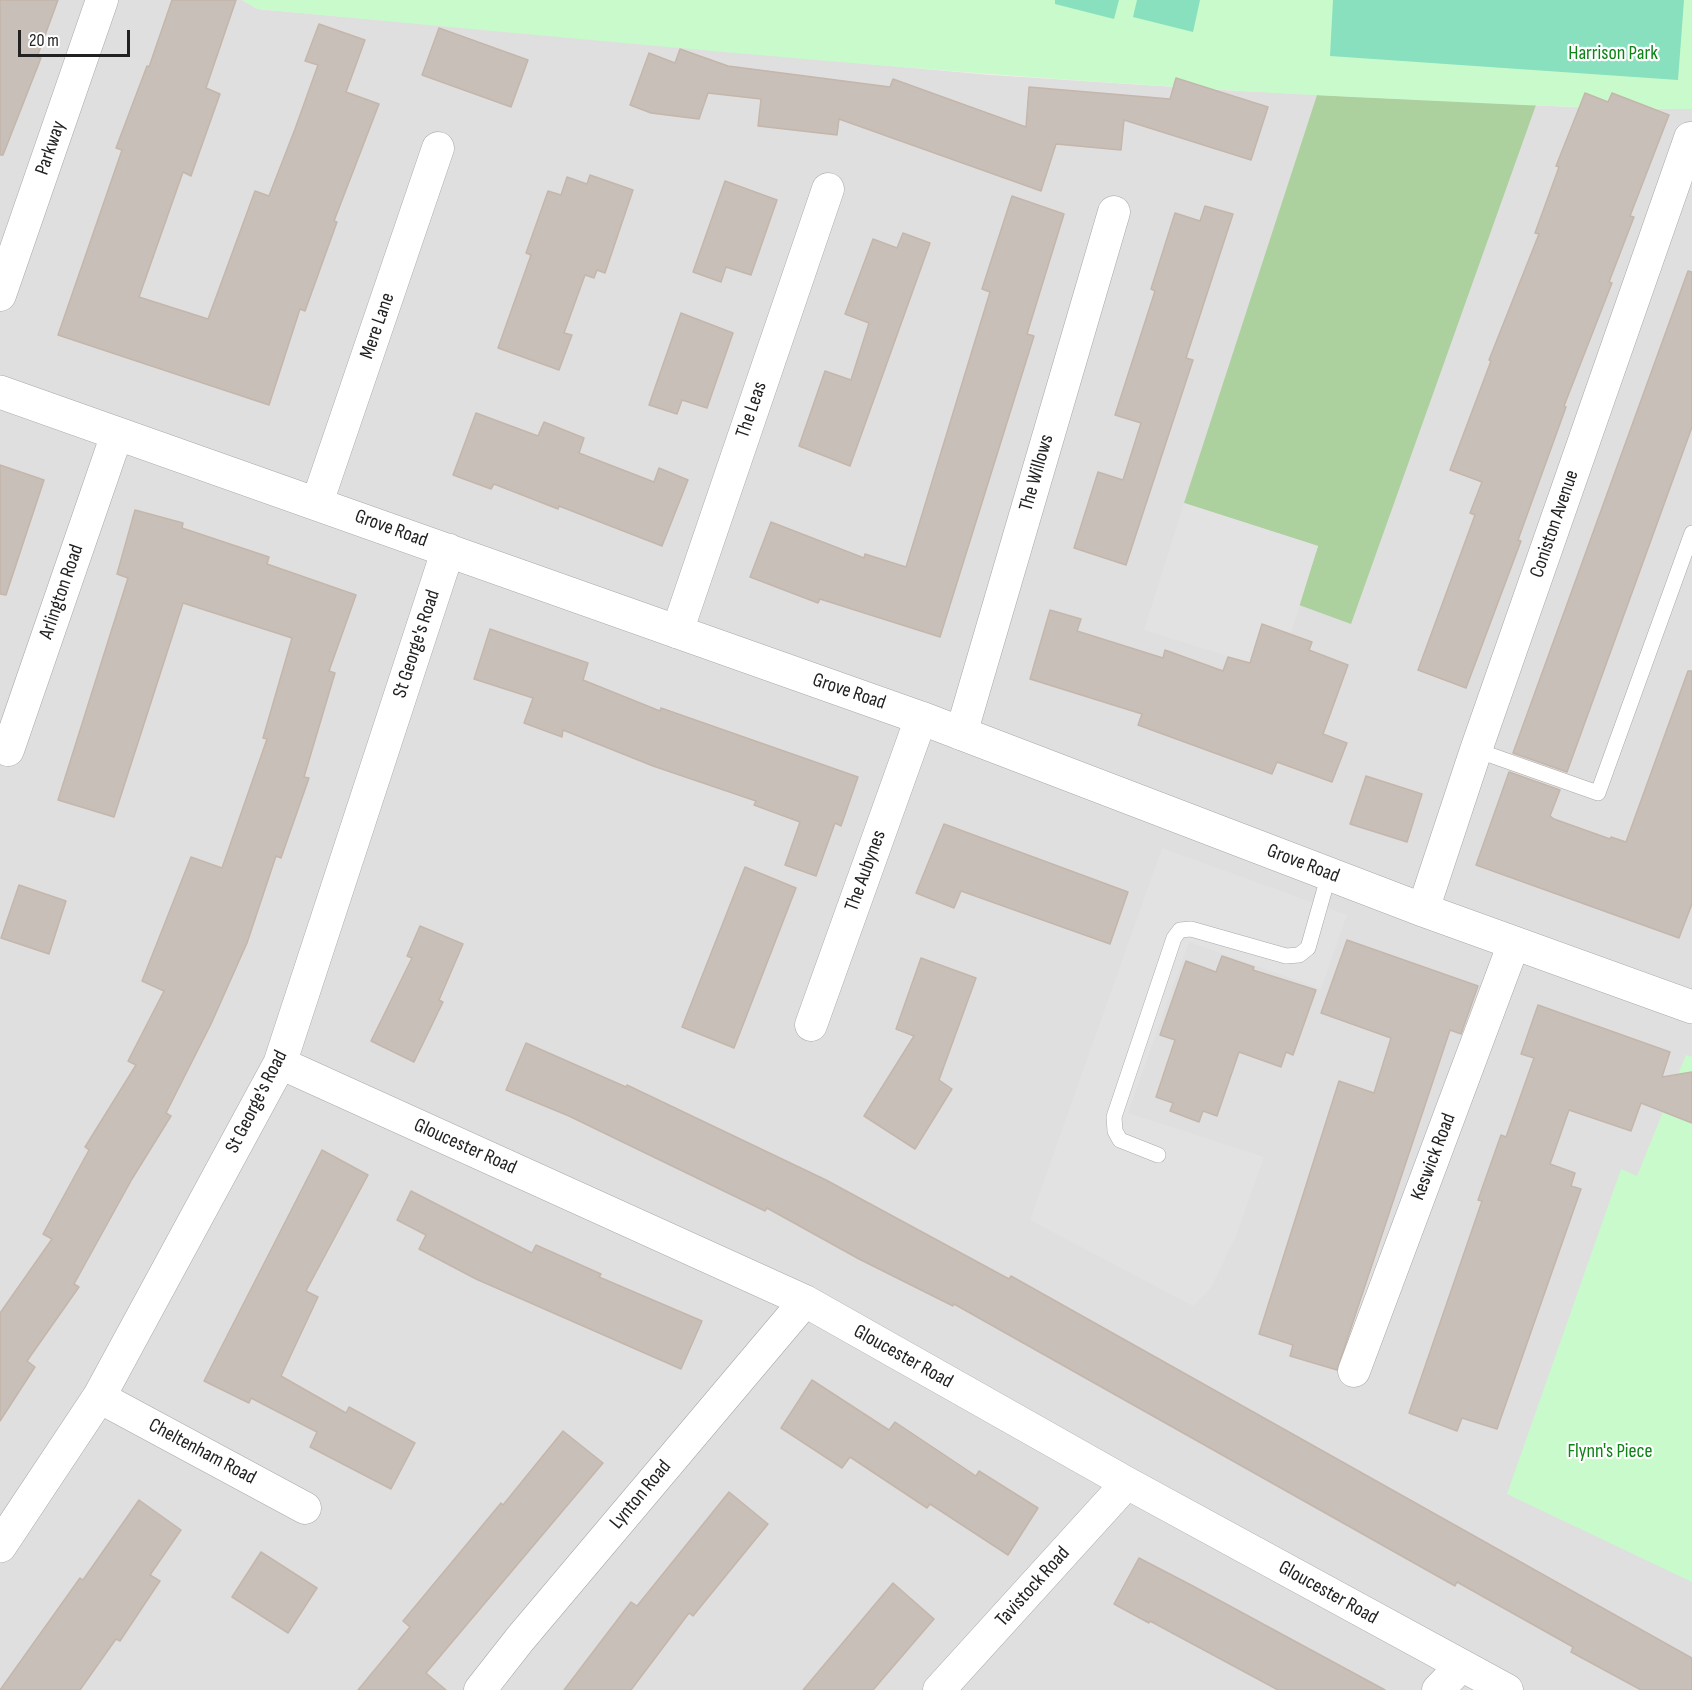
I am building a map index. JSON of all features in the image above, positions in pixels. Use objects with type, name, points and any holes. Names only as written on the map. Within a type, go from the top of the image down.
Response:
[{"type":"street","name":"Parkway","points":[[0,295],[102,0]]},
{"type":"street","name":"Coniston Avenue","points":[[1423,910],[1476,750],[1690,138]]},
{"type":"street","name":"Mere Lane","points":[[317,503],[438,148]]},
{"type":"street","name":"The Leas","points":[[677,632],[828,189]]},
{"type":"street","name":"The Willows","points":[[961,734],[1114,212]]},
{"type":"street","name":"Grove Road","points":[[0,392],[921,718],[1514,943],[1690,1000]]},
{"type":"street","name":"Arlington Road","points":[[8,750],[117,434]]},
{"type":"street","name":"St George's Road","points":[[0,1546],[99,1396],[280,1063],[448,550]]},
{"type":"street","name":"The Aubynes","points":[[811,1025],[921,718]]},
{"type":"street","name":"Keswick Road","points":[[1354,1371],[1514,943]]},
{"type":"street","name":"Gloucester Road","points":[[280,1063],[805,1301],[1127,1483],[1507,1690]]},
{"type":"street","name":"Lynton Road","points":[[480,1690],[519,1639],[805,1301]]},
{"type":"street","name":"Cheltenham Road","points":[[99,1396],[305,1508]]},
{"type":"street","name":"Tavistock Road","points":[[939,1690],[1127,1483]]},
{"type":"street","points":[[1438,1690],[1461,1666]]},
{"type":"lane","points":[[1476,750],[1598,793],[1692,533]]},
{"type":"lane","points":[[1158,1155],[1120,1140],[1115,1131],[1114,1117],[1174,938],[1180,930],[1191,929],[1286,956],[1299,955],[1308,948],[1329,874]]},
{"type":"shaded area","points":[[0,0],[242,0],[258,9],[991,75],[1222,90],[1614,109],[1692,109],[1692,1690],[0,1690]]},
{"type":"shaded area","points":[[1184,503],[1318,546],[1291,633],[1262,624],[1250,663],[1144,630]]},
{"type":"shaded area","points":[[1162,848],[1347,915],[1321,989],[1189,942],[1128,1113],[1264,1157],[1236,1236],[1211,1288],[1193,1306],[1030,1220]]},
{"type":"green space","name":"Harrison Park","points":[[242,0],[1692,0],[1692,109],[1565,107],[1353,97],[942,70],[258,9]]},
{"type":"green space","points":[[1055,0],[1119,0],[1114,19],[1055,4]]},
{"type":"green space","points":[[1137,0],[1200,0],[1193,32],[1133,17]]},
{"type":"green space","points":[[1333,0],[1684,0],[1678,80],[1330,56]]},
{"type":"green space","points":[[1317,95],[1536,105],[1351,624],[1299,605],[1318,546],[1184,503]]},
{"type":"green space","name":"Flynn's Piece","points":[[1686,1055],[1692,1057],[1692,1582],[1507,1494],[1621,1169],[1637,1176]]},
{"type":"building","points":[[0,0],[58,0],[37,57],[41,58],[3,155],[0,155]]},
{"type":"building","points":[[172,0],[236,0],[206,88],[220,94],[191,176],[183,172],[139,297],[208,319],[255,191],[269,196],[295,129],[318,65],[305,61],[319,24],[365,40],[346,92],[379,104],[334,221],[337,222],[305,311],[300,309],[269,405],[58,335],[122,150],[116,148],[147,66],[149,67]]},
{"type":"building","points":[[439,28],[528,60],[511,107],[422,75]]},
{"type":"building","points":[[680,49],[728,66],[890,87],[893,79],[1026,127],[1029,87],[1170,99],[1176,78],[1268,107],[1251,160],[1124,120],[1121,150],[1056,144],[1041,191],[839,119],[837,135],[758,126],[761,99],[708,93],[699,119],[651,113],[630,105],[649,53],[675,63]]},
{"type":"building","points":[[1585,93],[1608,102],[1612,93],[1669,115],[1630,216],[1634,217],[1609,282],[1612,283],[1564,406],[1566,407],[1518,540],[1521,541],[1466,688],[1418,670],[1475,515],[1470,513],[1482,482],[1450,470],[1491,361],[1489,360],[1539,234],[1535,233],[1559,167],[1556,166]]},
{"type":"building","points":[[590,175],[633,190],[605,273],[597,270],[594,278],[585,275],[564,333],[572,335],[559,370],[498,348],[531,255],[526,253],[548,191],[561,195],[567,177],[587,184]]},
{"type":"building","points":[[725,181],[777,200],[751,275],[726,267],[721,282],[693,272]]},
{"type":"building","points":[[1012,196],[1064,214],[1027,334],[1034,336],[940,637],[820,599],[818,603],[750,577],[771,522],[864,558],[865,554],[906,567],[990,292],[982,289]]},
{"type":"building","points":[[1205,206],[1233,214],[1186,358],[1193,360],[1126,565],[1074,548],[1098,472],[1123,480],[1141,423],[1115,415],[1155,291],[1151,289],[1175,213],[1200,221]]},
{"type":"building","points":[[903,233],[930,243],[850,466],[799,446],[825,371],[851,380],[869,323],[845,314],[873,239],[897,248]]},
{"type":"building","points":[[1688,271],[1692,272],[1692,427],[1567,772],[1513,753]]},
{"type":"building","points":[[681,313],[733,333],[707,408],[682,400],[677,414],[649,405]]},
{"type":"building","points":[[476,413],[538,436],[544,422],[584,438],[579,453],[654,482],[659,468],[688,480],[662,546],[559,506],[558,509],[494,484],[491,489],[453,475]]},
{"type":"building","points":[[0,465],[44,480],[6,595],[0,594]]},
{"type":"building","points":[[135,510],[183,523],[182,528],[269,557],[267,564],[356,595],[329,671],[335,673],[304,777],[309,778],[281,858],[276,856],[247,943],[211,1024],[166,1113],[171,1116],[132,1179],[74,1284],[79,1287],[27,1361],[35,1367],[0,1421],[0,1313],[52,1239],[43,1234],[89,1150],[85,1147],[136,1065],[128,1061],[164,991],[142,981],[191,857],[222,868],[267,739],[263,738],[292,638],[183,603],[114,817],[58,800],[128,578],[117,574]]},
{"type":"building","points":[[1050,610],[1081,619],[1077,631],[1163,658],[1165,650],[1223,671],[1228,657],[1250,663],[1262,624],[1312,642],[1309,650],[1348,665],[1323,734],[1347,743],[1332,782],[1277,762],[1272,774],[1138,725],[1142,714],[1030,679]]},
{"type":"building","points":[[490,629],[588,663],[583,680],[660,711],[661,708],[858,777],[841,826],[835,823],[816,876],[785,865],[800,822],[754,805],[756,801],[653,766],[563,730],[562,737],[524,723],[533,698],[474,679]]},
{"type":"building","points":[[1688,671],[1692,671],[1692,904],[1679,938],[1476,865],[1509,772],[1560,790],[1550,816],[1554,819],[1610,839],[1611,837],[1626,842]]},
{"type":"building","points":[[1366,776],[1422,794],[1407,842],[1350,824]]},
{"type":"building","points":[[944,824],[1128,892],[1110,944],[961,891],[954,908],[916,893]]},
{"type":"building","points":[[745,867],[796,888],[734,1048],[682,1027]]},
{"type":"building","points":[[19,885],[66,901],[49,954],[1,938]]},
{"type":"building","points":[[420,926],[463,944],[439,1000],[443,1002],[414,1062],[371,1041],[412,958],[407,956]]},
{"type":"building","points":[[1347,940],[1478,986],[1461,1034],[1450,1030],[1337,1370],[1290,1356],[1293,1345],[1259,1334],[1339,1081],[1374,1093],[1391,1038],[1321,1013]]},
{"type":"building","points":[[1222,956],[1254,967],[1253,970],[1316,990],[1293,1055],[1286,1052],[1281,1067],[1239,1052],[1217,1116],[1203,1111],[1199,1122],[1170,1111],[1173,1103],[1156,1097],[1175,1040],[1160,1035],[1186,961],[1216,972]]},
{"type":"building","points":[[921,958],[976,978],[939,1080],[952,1089],[915,1149],[864,1116],[914,1036],[896,1029]]},
{"type":"building","points":[[1538,1005],[1670,1052],[1662,1077],[1692,1072],[1692,1123],[1641,1103],[1631,1131],[1569,1110],[1550,1164],[1575,1173],[1571,1186],[1581,1189],[1497,1429],[1462,1418],[1457,1431],[1409,1413],[1482,1201],[1478,1200],[1501,1135],[1506,1137],[1534,1058],[1521,1054]]},
{"type":"building","points":[[526,1043],[626,1087],[627,1085],[826,1180],[1009,1279],[1011,1276],[1692,1658],[1692,1690],[1641,1690],[1571,1652],[1573,1647],[1457,1582],[1455,1586],[954,1304],[953,1306],[859,1259],[767,1208],[765,1211],[569,1116],[506,1090]]},
{"type":"building","points":[[322,1150],[368,1175],[306,1291],[318,1297],[281,1376],[346,1413],[349,1407],[415,1443],[391,1489],[310,1447],[317,1432],[251,1398],[249,1403],[204,1381]]},
{"type":"building","points":[[411,1191],[532,1253],[536,1245],[601,1274],[599,1277],[702,1321],[681,1369],[476,1279],[419,1249],[426,1235],[397,1220]]},
{"type":"building","points":[[812,1380],[889,1430],[895,1422],[976,1476],[979,1471],[1038,1508],[1008,1555],[930,1504],[927,1508],[850,1457],[842,1468],[781,1428]]},
{"type":"building","points":[[563,1431],[603,1463],[426,1673],[446,1690],[358,1690],[410,1627],[403,1621]]},
{"type":"building","points":[[729,1492],[768,1524],[693,1616],[689,1613],[631,1690],[564,1690],[631,1602],[637,1606]]},
{"type":"building","points":[[139,1500],[181,1530],[150,1575],[160,1581],[120,1641],[116,1639],[80,1690],[0,1690],[80,1578],[83,1580]]},
{"type":"building","points":[[261,1552],[317,1588],[288,1633],[232,1597]]},
{"type":"building","points":[[1139,1558],[1385,1690],[1278,1690],[1150,1621],[1149,1623],[1114,1604]]},
{"type":"building","points":[[893,1583],[934,1619],[873,1690],[803,1690]]}]
